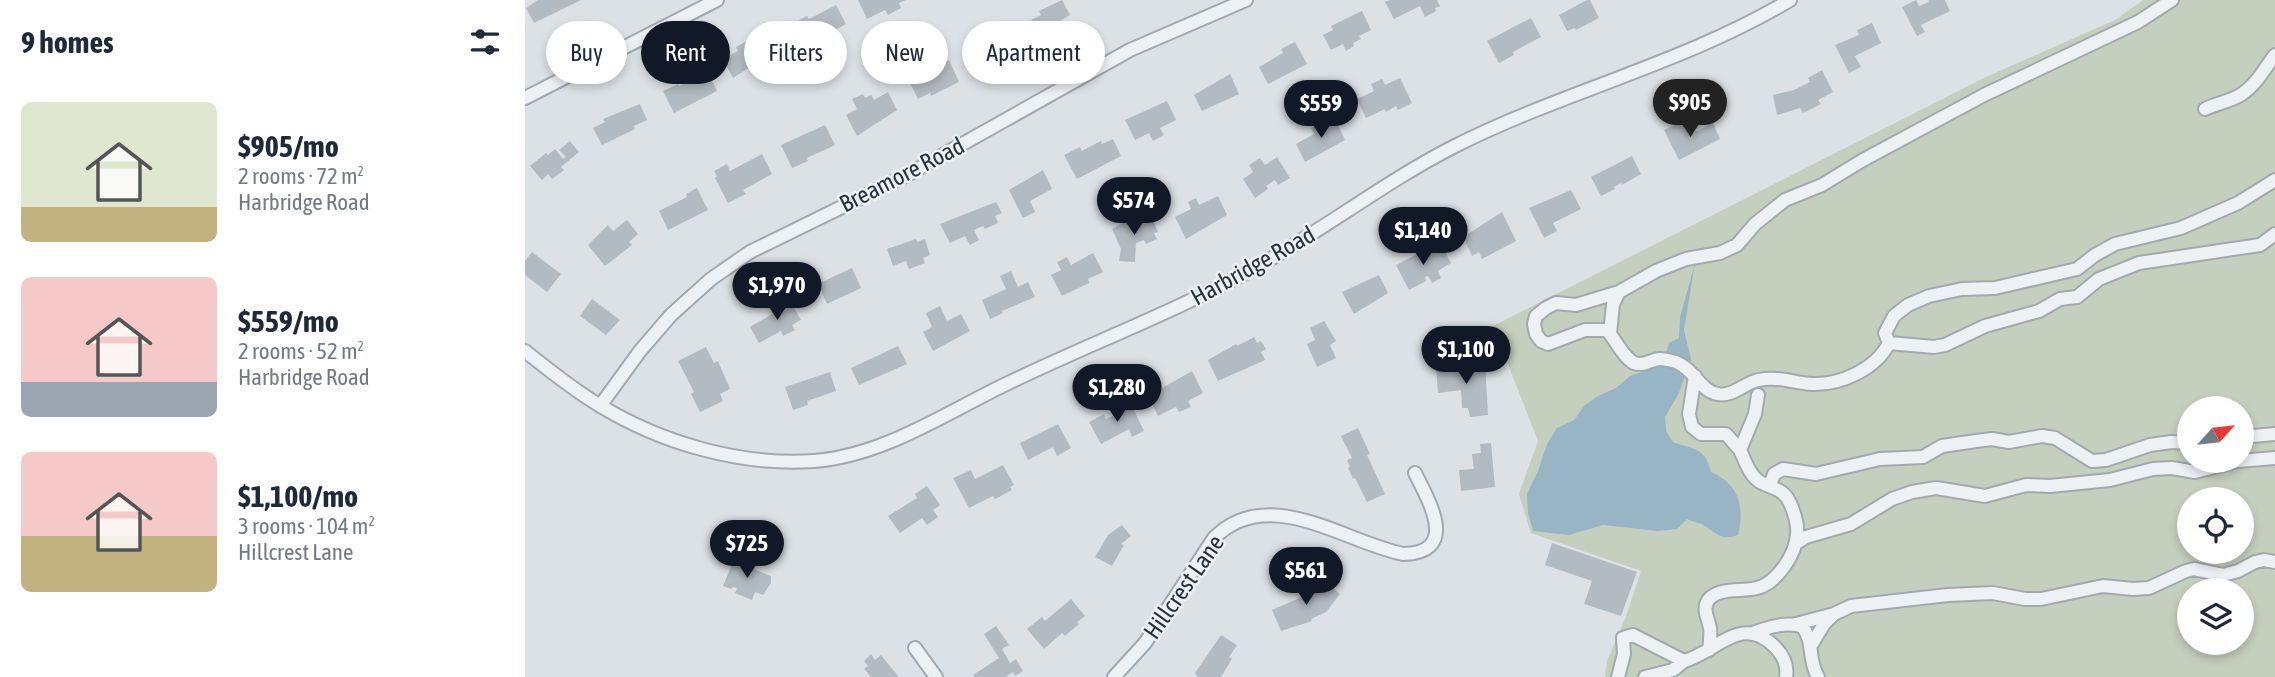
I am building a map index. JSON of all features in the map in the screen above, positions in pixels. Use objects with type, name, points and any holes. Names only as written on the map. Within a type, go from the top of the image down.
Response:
[{"type":"street","points":[[525,98],[717,0]]},
{"type":"street","name":"Breamore Road","points":[[600,405],[667,319],[711,279],[750,252],[909,174],[1130,50],[1247,0]]},
{"type":"street","name":"Harbridge Road","points":[[525,351],[600,405],[664,436],[703,448],[761,459],[820,460],[855,454],[1201,295],[1289,248],[1413,169],[1482,132],[1693,49],[1790,0]]},
{"type":"street","points":[[1889,343],[1879,359],[1845,378],[1827,384],[1771,379],[1719,394],[1709,390],[1693,373],[1677,363],[1660,359],[1646,364],[1635,363],[1627,357],[1607,330],[1585,330],[1548,344],[1541,341],[1536,334],[1534,324],[1537,316],[1556,303],[1576,305],[1619,292],[1656,271],[1686,259],[1720,253],[1737,245],[1755,224],[1785,200],[1822,185],[1984,95],[2138,22],[2172,0]]},
{"type":"street","points":[[2205,109],[2240,95],[2257,82],[2275,55]]},
{"type":"street","points":[[1889,343],[1885,332],[1893,316],[1908,305],[1929,296],[1962,289],[1994,288],[2077,269],[2115,244],[2181,228],[2238,203],[2275,180]]},
{"type":"street","points":[[1889,343],[1934,347],[1945,345],[1985,326],[2039,311],[2060,299],[2077,297],[2099,279],[2139,263],[2260,245],[2275,234]]},
{"type":"street","points":[[1611,334],[1612,304],[1619,292]]},
{"type":"street","points":[[1693,373],[1689,414],[1692,427],[1701,434],[1726,435],[1740,450],[1748,468],[1759,481],[1783,492],[1789,502],[1797,532],[1795,544],[1783,567],[1769,583],[1758,588],[1717,593],[1708,599],[1705,610],[1710,629],[1709,650]]},
{"type":"street","points":[[1740,450],[1755,414],[1758,395],[1771,379]]},
{"type":"street","points":[[1748,384],[1758,395]]},
{"type":"street","points":[[2254,436],[2275,434]]},
{"type":"street","points":[[1770,485],[1774,474],[1783,469],[1817,474],[1880,459],[1923,457],[1942,446],[1992,439],[2009,442],[2042,436],[2055,438],[2092,461],[2106,460],[2150,445],[2177,442]]},
{"type":"street","points":[[1795,544],[1806,537],[1851,524],[1892,499],[1912,492],[1936,488],[1985,496],[2026,485],[2050,486],[2110,480],[2153,469],[2172,468],[2195,472],[2238,461],[2275,458]]},
{"type":"street","name":"Hillcrest Lane","points":[[1114,677],[1145,643],[1214,538],[1244,517],[1280,514],[1397,553],[1420,551],[1433,539],[1437,522],[1434,510],[1415,474]]},
{"type":"street","points":[[1645,677],[1674,670],[1684,661],[1699,657],[1724,640],[1740,634],[1796,624],[1834,614],[1850,606],[1948,595],[1993,593],[2041,599],[2103,586],[2149,588],[2194,569],[2223,575],[2255,562],[2275,562]]},
{"type":"street","points":[[1812,644],[1824,624],[1834,614]]},
{"type":"street","points":[[1796,624],[1804,627],[1812,644],[1811,664],[1818,677]]},
{"type":"street","points":[[1753,633],[1764,638],[1784,658],[1786,677]]},
{"type":"street","points":[[1618,677],[1624,654],[1623,638],[1633,635],[1684,661]]},
{"type":"street","points":[[915,648],[936,677]]},
{"type":"green space","points":[[2143,0],[2275,0],[2275,677],[1605,677],[1607,661],[1641,571],[1531,533],[1519,494],[1538,441],[1493,326],[1986,77],[2115,20]]},
{"type":"water","points":[[1695,263],[1684,330],[1691,359],[1679,393],[1665,417],[1666,431],[1673,442],[1693,448],[1702,454],[1711,472],[1734,490],[1741,515],[1738,535],[1720,536],[1687,519],[1677,529],[1658,531],[1603,525],[1569,535],[1533,531],[1527,494],[1547,444],[1557,428],[1574,420],[1585,405],[1598,396],[1616,388],[1630,376],[1662,366],[1669,343],[1679,338],[1680,317]]},
{"type":"building","points":[[538,0],[581,0],[534,23],[526,8]]},
{"type":"building","points":[[858,0],[906,0],[899,3],[901,8],[888,15],[885,10],[867,19]]},
{"type":"building","points":[[1062,0],[1070,15],[1060,21],[1032,21],[1041,15],[1039,11]]},
{"type":"building","points":[[1437,0],[1440,6],[1425,17],[1420,6],[1394,19],[1385,2]]},
{"type":"building","points":[[1590,0],[1599,18],[1576,30],[1567,31],[1559,15]]},
{"type":"building","points":[[1916,0],[1919,6],[1929,2],[1928,0],[1945,0],[1950,11],[1921,25],[1925,32],[1917,36],[1902,7]]},
{"type":"building","points":[[836,5],[844,21],[798,21],[807,16],[809,19]]},
{"type":"building","points":[[1362,11],[1371,30],[1359,36],[1361,39],[1346,51],[1343,44],[1331,50],[1323,35],[1333,30],[1331,26]]},
{"type":"building","points":[[1531,18],[1541,37],[1499,63],[1487,41]]},
{"type":"building","points":[[1872,23],[1881,43],[1855,56],[1861,67],[1849,73],[1835,45],[1859,35],[1857,30]]},
{"type":"building","points":[[1295,42],[1307,64],[1268,84],[1259,67],[1283,53],[1281,49]]},
{"type":"building","points":[[744,43],[744,71],[733,78],[730,72],[730,55],[738,51],[736,47]]},
{"type":"building","points":[[948,60],[959,82],[931,96],[930,93],[918,99],[910,84],[948,84]]},
{"type":"building","points":[[1822,70],[1833,92],[1818,100],[1821,104],[1803,113],[1800,108],[1777,115],[1773,95],[1794,90],[1810,82],[1808,78]]},
{"type":"building","points":[[1230,74],[1239,94],[1202,111],[1194,95]]},
{"type":"building","points":[[1400,78],[1412,103],[1398,110],[1396,106],[1386,112],[1385,109],[1366,118],[1357,99],[1374,91],[1371,84],[1382,79],[1385,85]]},
{"type":"building","points":[[678,84],[714,84],[717,91],[674,113],[663,91]]},
{"type":"building","points":[[888,92],[897,110],[857,136],[846,115],[857,109],[852,99],[863,94],[865,98],[871,95],[874,100]]},
{"type":"building","points":[[1167,101],[1176,120],[1160,128],[1164,135],[1153,141],[1149,133],[1135,140],[1125,120]]},
{"type":"building","points":[[640,104],[647,120],[602,145],[593,128],[605,122],[603,119]]},
{"type":"building","points":[[1335,119],[1345,140],[1305,162],[1296,144],[1314,134],[1311,128]]},
{"type":"building","points":[[1683,121],[1689,135],[1713,123],[1720,139],[1679,160],[1664,130]]},
{"type":"building","points":[[825,125],[835,145],[792,168],[781,145]]},
{"type":"building","points":[[1113,139],[1121,156],[1077,179],[1064,155],[1080,147],[1082,151],[1101,141],[1102,144]]},
{"type":"building","points":[[570,141],[579,152],[561,167],[564,170],[552,179],[548,174],[542,180],[530,166],[555,149],[563,159],[566,157],[559,150]]},
{"type":"building","points":[[762,154],[772,174],[743,190],[746,194],[728,203],[714,171],[727,164],[730,171]]},
{"type":"building","points":[[1632,156],[1641,174],[1601,196],[1591,177]]},
{"type":"building","points":[[1277,157],[1290,178],[1278,185],[1275,180],[1255,198],[1243,179],[1253,172],[1249,165],[1260,158],[1265,165]]},
{"type":"building","points":[[1043,170],[1052,189],[1030,201],[1035,212],[1023,218],[1009,190]]},
{"type":"building","points":[[697,188],[708,210],[668,230],[659,211],[687,197],[686,194]]},
{"type":"building","points":[[1571,190],[1581,209],[1553,223],[1557,231],[1544,238],[1529,208]]},
{"type":"building","points":[[1218,196],[1227,215],[1186,239],[1175,217],[1191,209],[1188,202],[1196,198],[1199,205]]},
{"type":"building","points":[[996,202],[1002,213],[995,216],[998,223],[985,229],[983,226],[974,230],[979,240],[970,245],[965,236],[950,243],[940,224]]},
{"type":"building","points":[[1502,212],[1516,241],[1482,259],[1479,252],[1472,256],[1463,237]]},
{"type":"building","points":[[1151,216],[1158,232],[1154,233],[1157,239],[1146,244],[1144,240],[1136,243],[1135,262],[1119,261],[1121,249],[1112,229],[1131,218],[1133,224]]},
{"type":"building","points":[[627,220],[638,234],[629,242],[632,245],[605,266],[588,245],[608,225],[613,231]]},
{"type":"building","points":[[916,239],[917,242],[925,239],[930,255],[923,258],[925,263],[909,269],[906,261],[893,266],[887,249]]},
{"type":"building","points":[[1442,246],[1451,263],[1438,271],[1441,278],[1432,283],[1428,276],[1425,277],[1426,281],[1409,290],[1396,265],[1425,250],[1427,253]]},
{"type":"building","points":[[532,252],[561,274],[547,292],[525,275],[525,261]]},
{"type":"building","points":[[1093,253],[1103,272],[1088,279],[1089,283],[1062,296],[1051,275],[1061,270],[1057,262],[1067,257],[1071,265]]},
{"type":"building","points":[[852,268],[861,288],[827,304],[818,284]]},
{"type":"building","points":[[1011,271],[1018,287],[1028,282],[1035,297],[990,319],[982,300],[1006,289],[1000,276]]},
{"type":"building","points":[[1379,275],[1388,293],[1354,314],[1342,292]]},
{"type":"building","points":[[592,299],[620,320],[606,335],[580,316]]},
{"type":"building","points":[[789,299],[801,320],[792,325],[795,330],[783,336],[781,331],[759,343],[750,327],[777,311],[775,307]]},
{"type":"building","points":[[940,306],[947,321],[961,314],[970,331],[933,351],[923,332],[932,327],[926,313]]},
{"type":"building","points":[[1324,321],[1336,341],[1330,345],[1336,358],[1317,367],[1307,344],[1315,340],[1310,328]]},
{"type":"building","points":[[1254,337],[1257,343],[1261,341],[1266,349],[1261,352],[1265,360],[1218,381],[1208,360]]},
{"type":"building","points":[[898,346],[907,364],[859,385],[851,368]]},
{"type":"building","points":[[706,347],[714,363],[718,361],[730,389],[720,394],[723,401],[700,412],[691,394],[694,392],[678,361]]},
{"type":"building","points":[[1485,362],[1488,415],[1470,417],[1468,408],[1462,408],[1461,390],[1438,393],[1436,368]]},
{"type":"building","points":[[1192,371],[1203,393],[1188,401],[1191,407],[1179,412],[1176,407],[1158,416],[1148,396]]},
{"type":"building","points":[[830,372],[836,391],[807,401],[808,405],[793,410],[785,387]]},
{"type":"building","points":[[1130,402],[1144,431],[1132,437],[1129,429],[1101,444],[1089,422],[1104,414],[1106,419],[1121,412],[1119,408]]},
{"type":"building","points":[[1058,424],[1071,448],[1057,456],[1053,447],[1028,460],[1020,443]]},
{"type":"building","points":[[1358,428],[1385,494],[1367,502],[1348,468],[1350,467],[1347,460],[1352,458],[1341,436]]},
{"type":"building","points":[[1491,443],[1495,487],[1461,491],[1459,470],[1474,469],[1472,454],[1481,453],[1480,444]]},
{"type":"building","points":[[1003,465],[1014,485],[1010,487],[1012,490],[969,508],[953,478],[971,470],[975,479]]},
{"type":"building","points":[[927,486],[940,505],[933,510],[938,517],[927,525],[922,518],[900,533],[888,516],[917,498],[915,494]]},
{"type":"building","points":[[1122,525],[1131,536],[1121,544],[1124,545],[1112,566],[1095,557],[1108,535]]},
{"type":"building","points":[[1552,543],[1637,572],[1621,616],[1584,604],[1592,581],[1545,565]]},
{"type":"building","points":[[735,557],[749,563],[748,567],[771,576],[771,583],[763,595],[755,592],[752,600],[735,593],[737,588],[723,586]]},
{"type":"building","points":[[1322,579],[1340,594],[1326,612],[1311,619],[1312,621],[1281,631],[1272,610],[1311,593]]},
{"type":"building","points":[[1071,599],[1085,616],[1065,636],[1062,633],[1044,649],[1027,629],[1042,617],[1045,621]]},
{"type":"building","points":[[996,626],[1009,645],[1002,649],[1010,663],[1016,659],[1023,671],[1015,676],[1013,672],[1006,677],[975,677],[973,675],[999,658],[984,634]]},
{"type":"building","points":[[1221,635],[1237,645],[1229,657],[1232,659],[1221,677],[1198,677],[1195,673]]},
{"type":"building","points":[[871,654],[875,660],[881,655],[899,677],[871,677],[864,669],[868,666],[864,661]]}]
